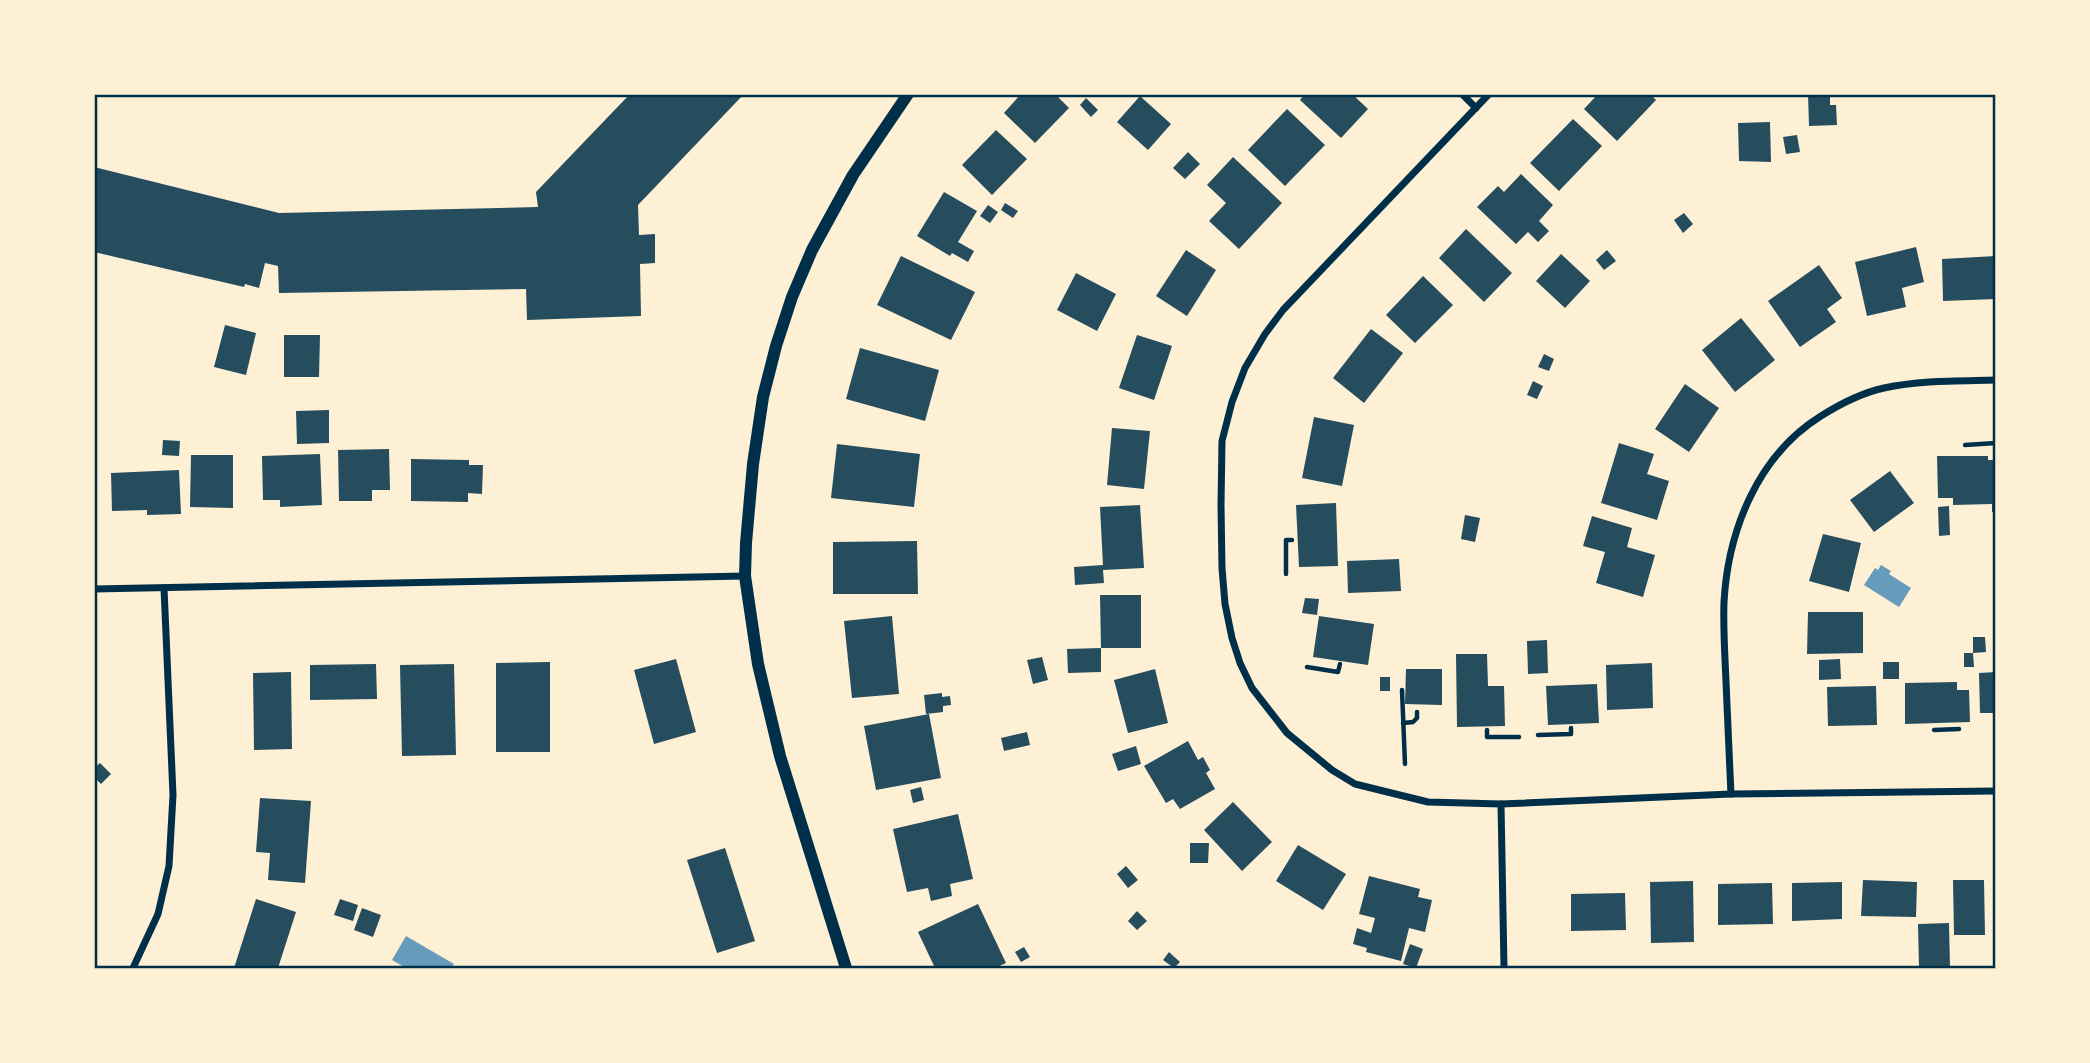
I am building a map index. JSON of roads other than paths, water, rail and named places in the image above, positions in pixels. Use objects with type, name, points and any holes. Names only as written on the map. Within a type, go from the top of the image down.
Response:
[{"type":"street","points":[[846,968],[780,756],[758,664],[745,576],[754,464],[763,397],[792,297],[812,250],[853,175],[908,94]]},
{"type":"street","points":[[1462,94],[1476,108]]},
{"type":"street","points":[[1489,94],[1283,310],[1245,368],[1232,402],[1222,441],[1222,568],[1225,604],[1240,663],[1265,707],[1306,750],[1355,784],[1428,803],[1500,804],[1731,794],[1996,791]]},
{"type":"street","points":[[1731,794],[1724,601],[1738,526],[1748,500],[1767,468],[1790,439],[1807,425],[1857,397],[1884,388],[1905,385],[1996,380]]},
{"type":"street","points":[[94,589],[745,576]]},
{"type":"street","points":[[133,968],[158,914],[169,866],[173,795],[164,588]]},
{"type":"street","points":[[1500,804],[1504,968]]},
{"type":"water","points":[[1881,565],[1891,571],[1889,574],[1911,588],[1899,607],[1864,585],[1875,568],[1878,570]]},
{"type":"water","points":[[406,936],[454,964],[451,968],[406,968],[392,960]]}]
